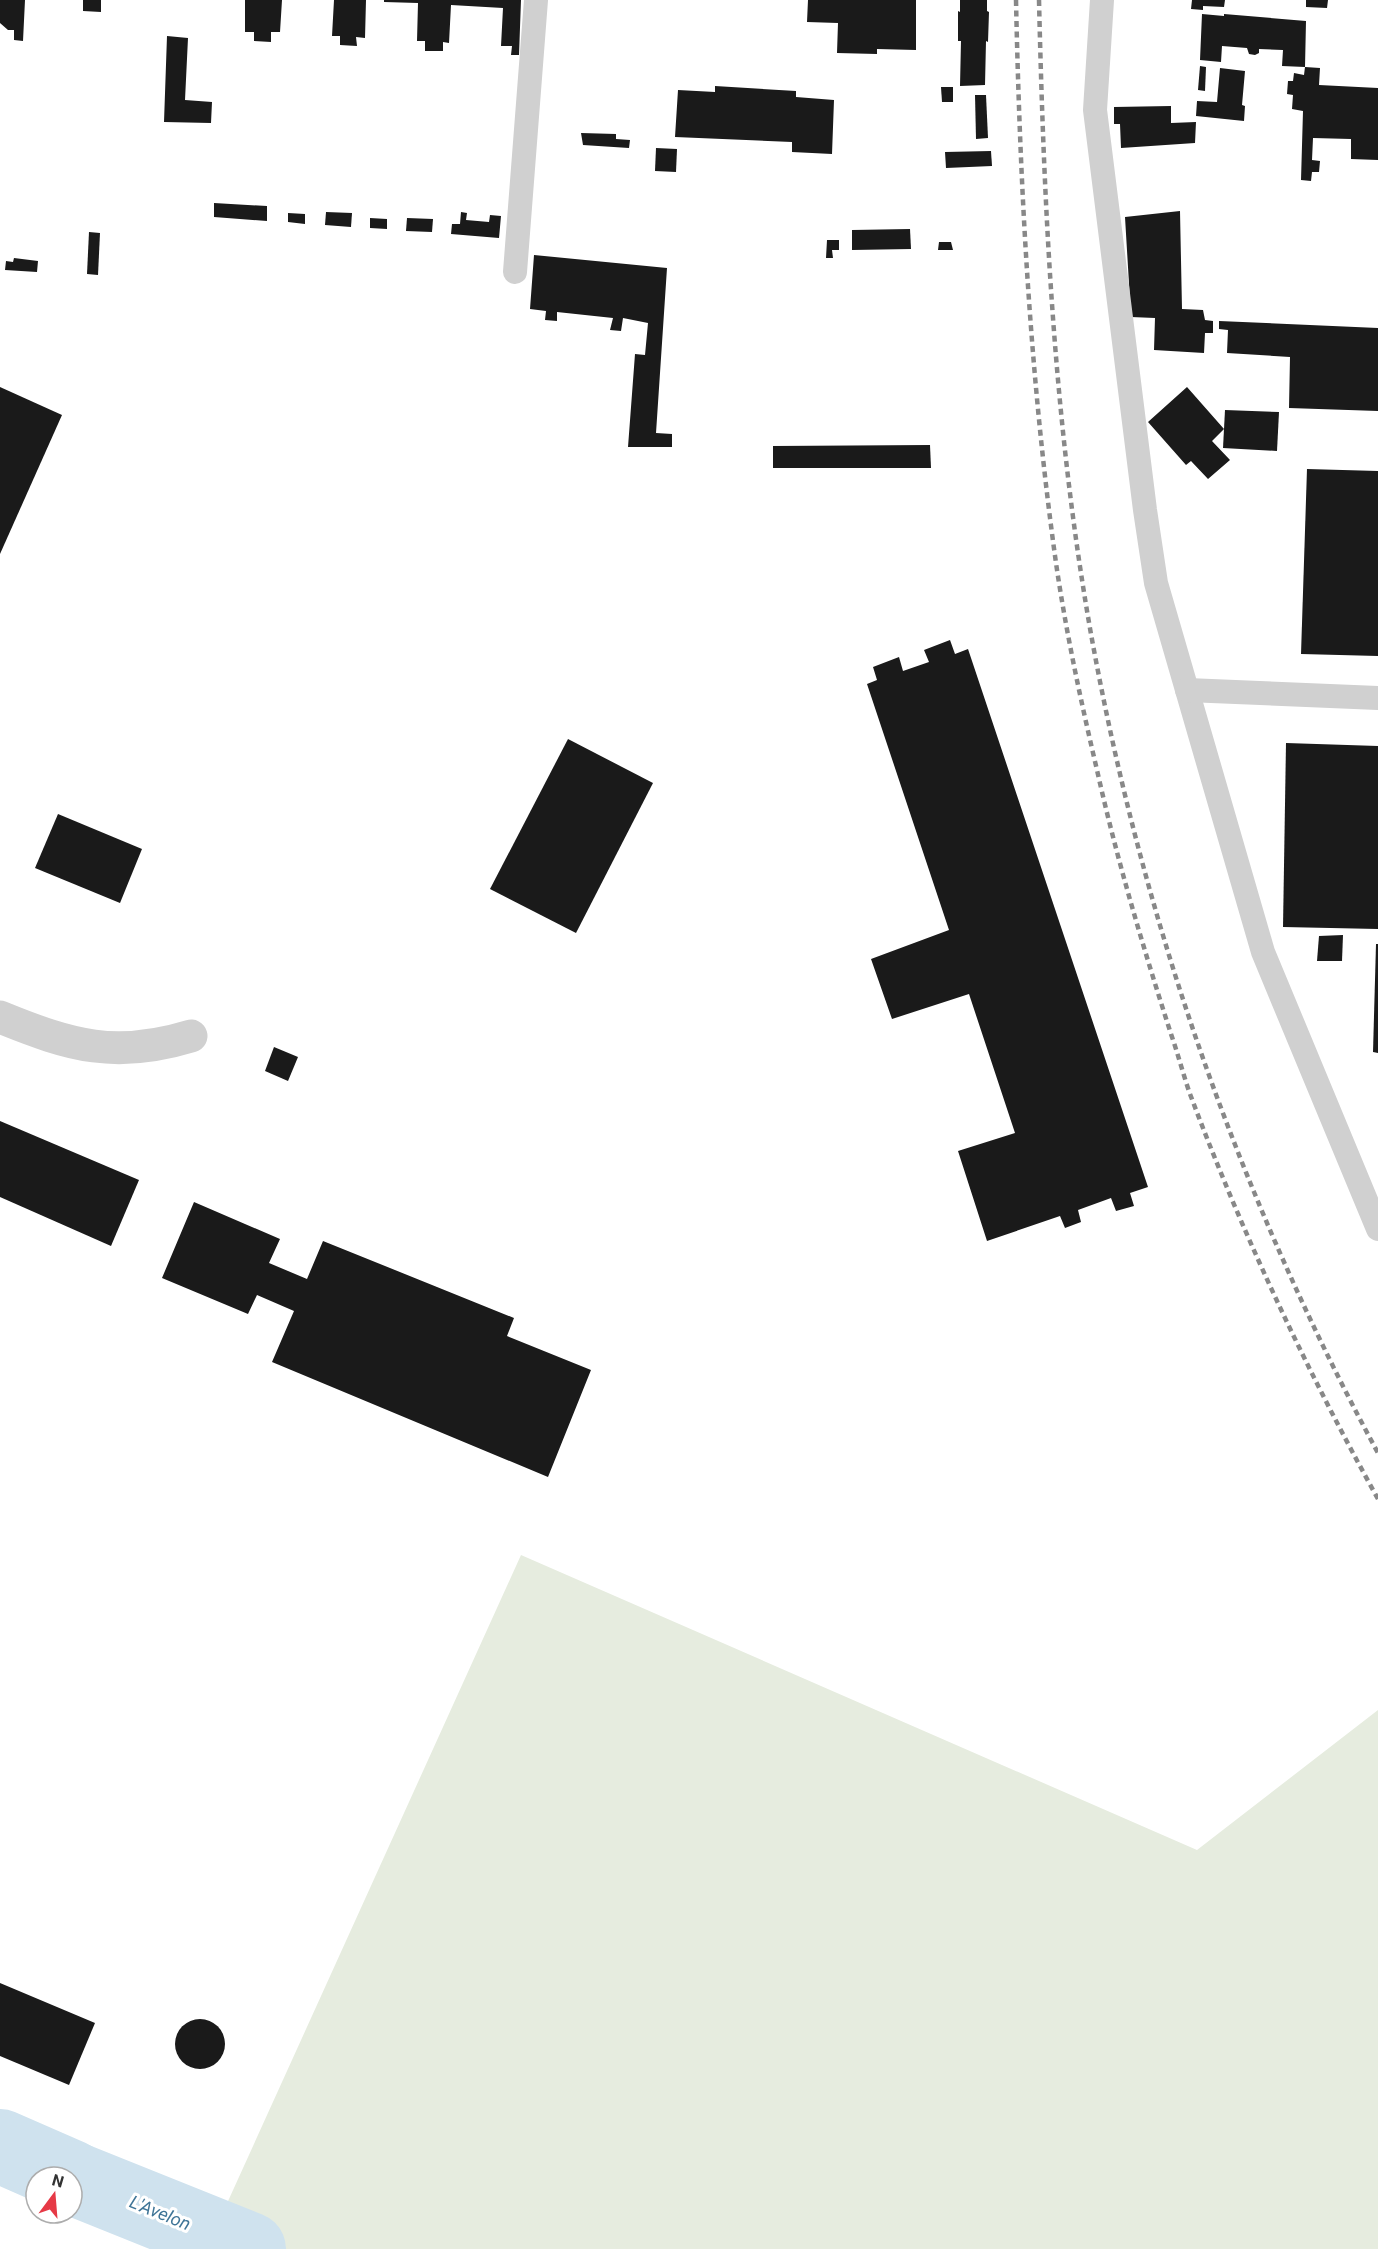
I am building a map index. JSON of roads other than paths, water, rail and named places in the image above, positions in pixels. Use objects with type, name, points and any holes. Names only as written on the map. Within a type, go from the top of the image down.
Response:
[{"type":"street","points":[[0,1017],[41,1034],[86,1046],[142,1048],[191,1036]]},
{"type":"lane","points":[[515,272],[536,0]]},
{"type":"lane","points":[[1102,0],[1095,111],[1150,553],[1162,609],[1263,952],[1378,1229]]},
{"type":"lane","points":[[1187,690],[1378,698]]},
{"type":"waterway","name":"L'Avelon","points":[[0,2146],[44,2165]]},
{"type":"waterway","name":"L'Avelon","points":[[84,2183],[249,2249]]},
{"type":"railway","points":[[1016,0],[1020,141],[1039,423],[1056,563],[1069,641],[1105,804],[1150,969],[1187,1086],[1210,1146],[1277,1300],[1351,1450],[1378,1499]]},
{"type":"railway","points":[[1039,0],[1048,239],[1060,397],[1078,555],[1091,634],[1113,741],[1138,847],[1168,952],[1202,1055],[1240,1157],[1282,1257],[1328,1356],[1378,1453]]}]
